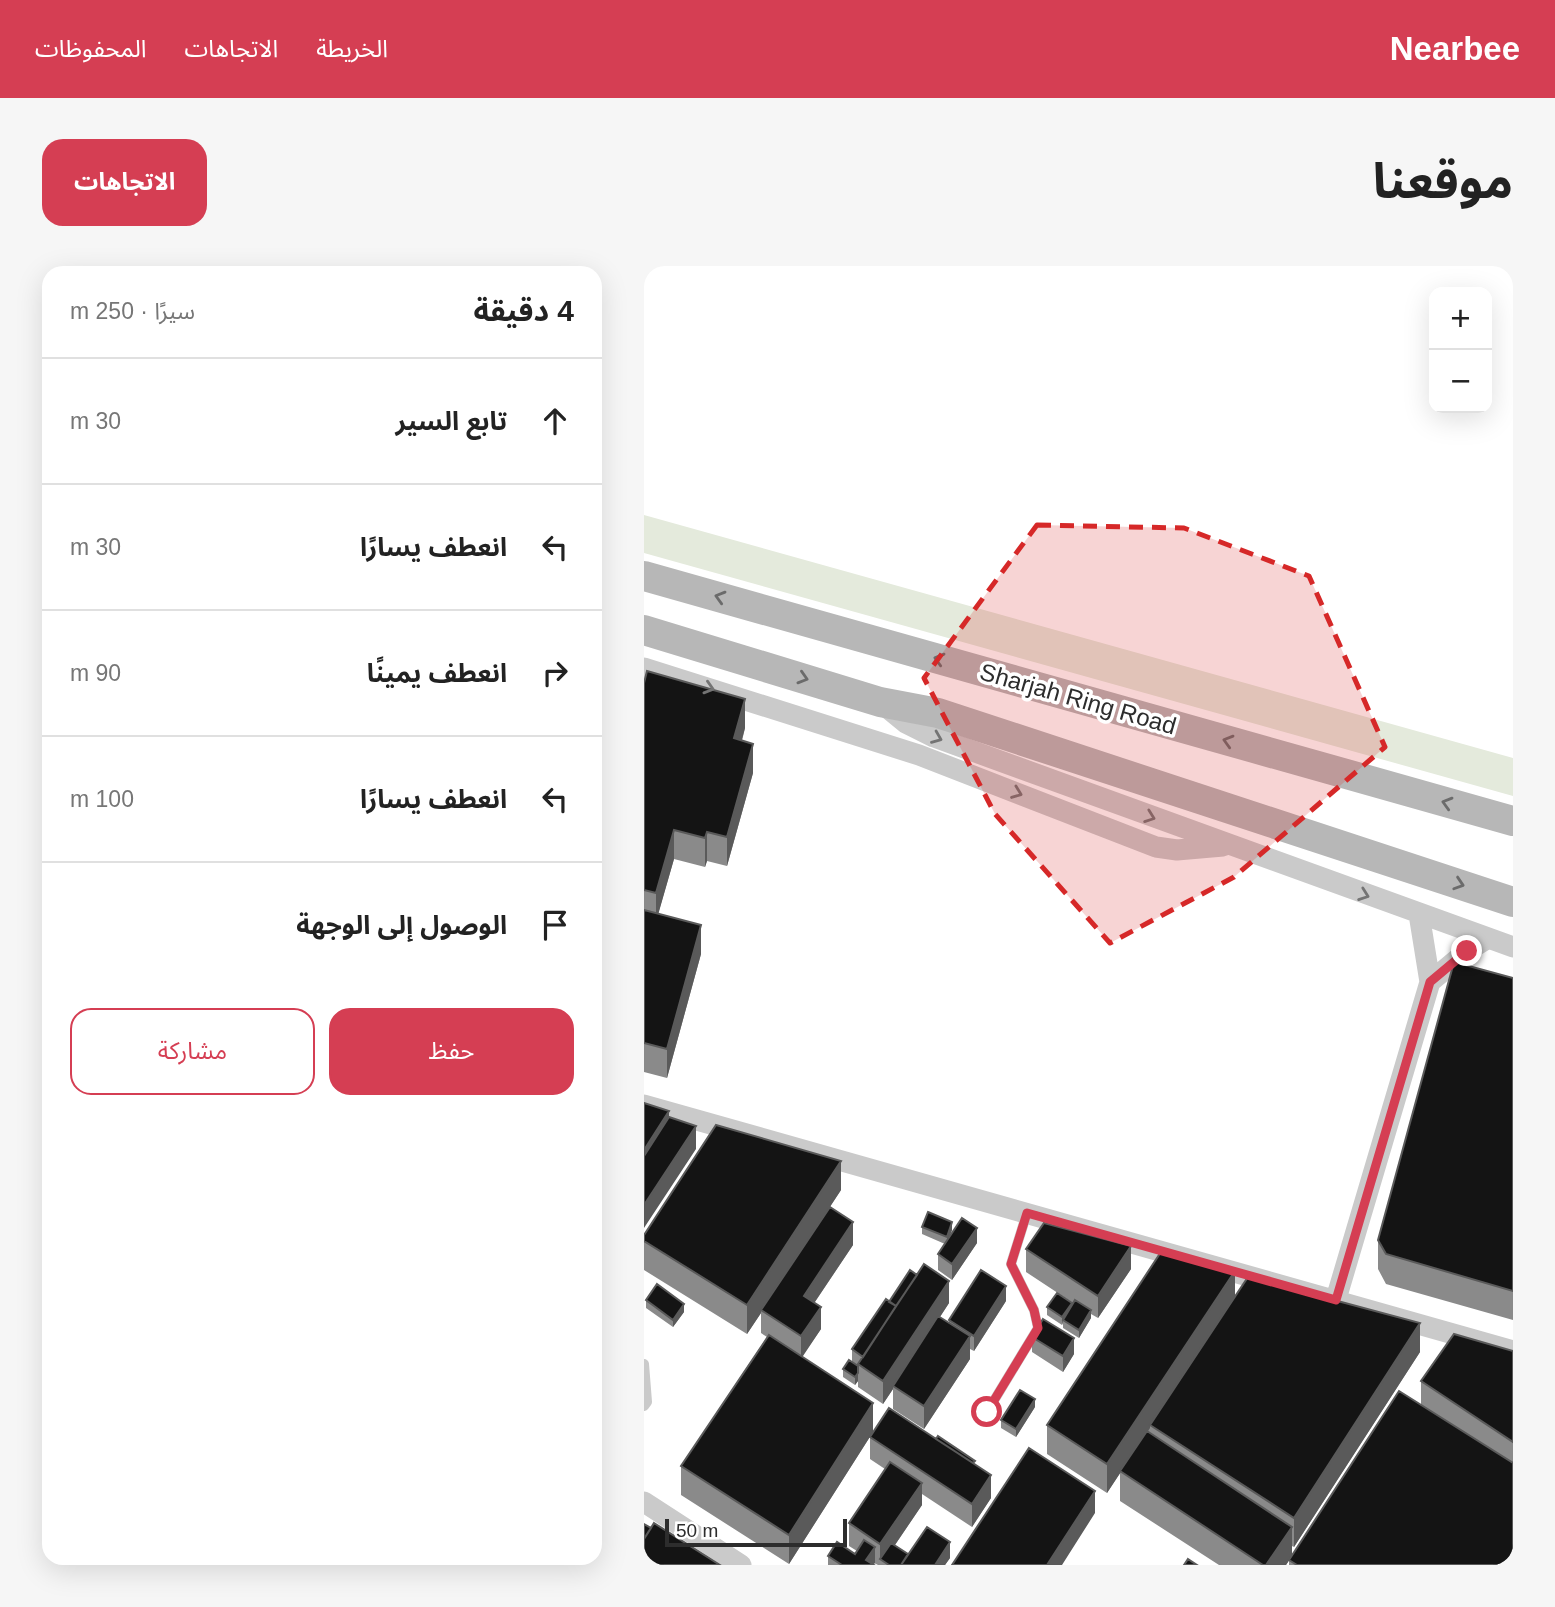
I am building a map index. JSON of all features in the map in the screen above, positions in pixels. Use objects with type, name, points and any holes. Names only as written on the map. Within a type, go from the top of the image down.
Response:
[{"type":"street","name":"Sharjah Ring Road","points":[[644,576],[1513,821]]},
{"type":"street","points":[[644,630],[880,702],[938,713],[1513,902]]},
{"type":"street","points":[[644,667],[919,755],[1156,847],[1177,850],[1226,846]]},
{"type":"street","points":[[880,702],[906,723],[934,737],[1226,846],[1513,947]]},
{"type":"street","points":[[1336,1300],[1430,982],[1425,936],[1419,914]]},
{"type":"street","points":[[1430,982],[1488,938]]},
{"type":"street","points":[[644,1105],[1513,1351]]},
{"type":"street","points":[[644,1502],[741,1565]]},
{"type":"lane","points":[[987,1412],[1038,1328],[1034,1310],[1011,1264],[1027,1213]]},
{"type":"lane","points":[[644,1364],[647,1402],[644,1406]]},
{"type":"highlighted area","points":[[1037,525],[1184,528],[1309,576],[1385,747],[1234,877],[1110,943],[995,814],[924,678]]},
{"type":"shaded area","points":[[644,515],[1513,758],[1513,796],[644,553]]},
{"type":"building","points":[[647,671],[745,699],[734,738],[753,744],[727,837],[707,832],[705,838],[674,830],[656,893],[644,890],[644,683]]},
{"type":"building","points":[[644,910],[701,925],[667,1049],[644,1043]]},
{"type":"building","points":[[1454,962],[1513,978],[1513,1291],[1386,1254],[1378,1240]]},
{"type":"building","points":[[644,1103],[669,1111],[644,1150]]},
{"type":"building","points":[[669,1117],[696,1126],[644,1205],[644,1156]]},
{"type":"building","points":[[716,1125],[841,1161],[747,1305],[644,1241],[644,1235]]},
{"type":"building","points":[[830,1207],[853,1222],[804,1296],[821,1307],[801,1336],[761,1310]]},
{"type":"building","points":[[928,1212],[952,1222],[947,1237],[922,1227]]},
{"type":"building","points":[[962,1218],[977,1228],[952,1264],[938,1254]]},
{"type":"building","points":[[1044,1223],[1131,1246],[1098,1296],[1026,1249]]},
{"type":"building","points":[[1161,1252],[1235,1271],[1107,1464],[1047,1425]]},
{"type":"building","points":[[924,1264],[949,1281],[883,1381],[858,1364]]},
{"type":"building","points":[[910,1270],[917,1275],[896,1306],[889,1302]]},
{"type":"building","points":[[981,1270],[1006,1286],[974,1336],[949,1320]]},
{"type":"building","points":[[1248,1277],[1420,1323],[1294,1518],[1150,1425]]},
{"type":"building","points":[[657,1284],[684,1304],[673,1320],[646,1300]]},
{"type":"building","points":[[1057,1293],[1072,1303],[1062,1317],[1047,1307]]},
{"type":"building","points":[[886,1299],[896,1306],[863,1357],[852,1349]]},
{"type":"building","points":[[1075,1300],[1091,1310],[1079,1330],[1063,1320]]},
{"type":"building","points":[[938,1316],[970,1336],[924,1406],[893,1386]]},
{"type":"building","points":[[1043,1319],[1074,1338],[1063,1356],[1032,1337]]},
{"type":"building","points":[[1454,1334],[1513,1351],[1513,1442],[1421,1381]]},
{"type":"building","points":[[769,1335],[873,1403],[789,1535],[681,1466]]},
{"type":"building","points":[[849,1360],[858,1366],[855,1377],[843,1369]]},
{"type":"building","points":[[1020,1390],[1035,1399],[1016,1429],[1001,1420]]},
{"type":"building","points":[[1399,1391],[1513,1463],[1513,1565],[1297,1565],[1289,1560]]},
{"type":"building","points":[[889,1408],[991,1475],[972,1504],[870,1437]]},
{"type":"building","points":[[1147,1431],[1292,1527],[1266,1565],[1120,1471]]},
{"type":"building","points":[[938,1436],[975,1461],[973,1463],[936,1439]]},
{"type":"building","points":[[1029,1448],[1095,1491],[1047,1565],[952,1565]]},
{"type":"building","points":[[890,1462],[922,1483],[880,1544],[849,1523]]},
{"type":"building","points":[[654,1523],[720,1565],[644,1565],[644,1539]]},
{"type":"building","points":[[644,1524],[651,1528],[644,1539]]},
{"type":"building","points":[[927,1527],[950,1542],[935,1565],[901,1565]]},
{"type":"building","points":[[864,1540],[875,1547],[866,1560],[874,1565],[842,1565],[828,1556],[837,1542],[855,1554]]},
{"type":"building","points":[[891,1543],[908,1554],[901,1565],[889,1565],[880,1559]]},
{"type":"building","points":[[1188,1559],[1197,1565],[1184,1565]]},
{"type":"route","points":[[987,1412],[1038,1328],[1034,1310],[1011,1264],[1027,1213],[1336,1300],[1430,982],[1467,951]]}]
